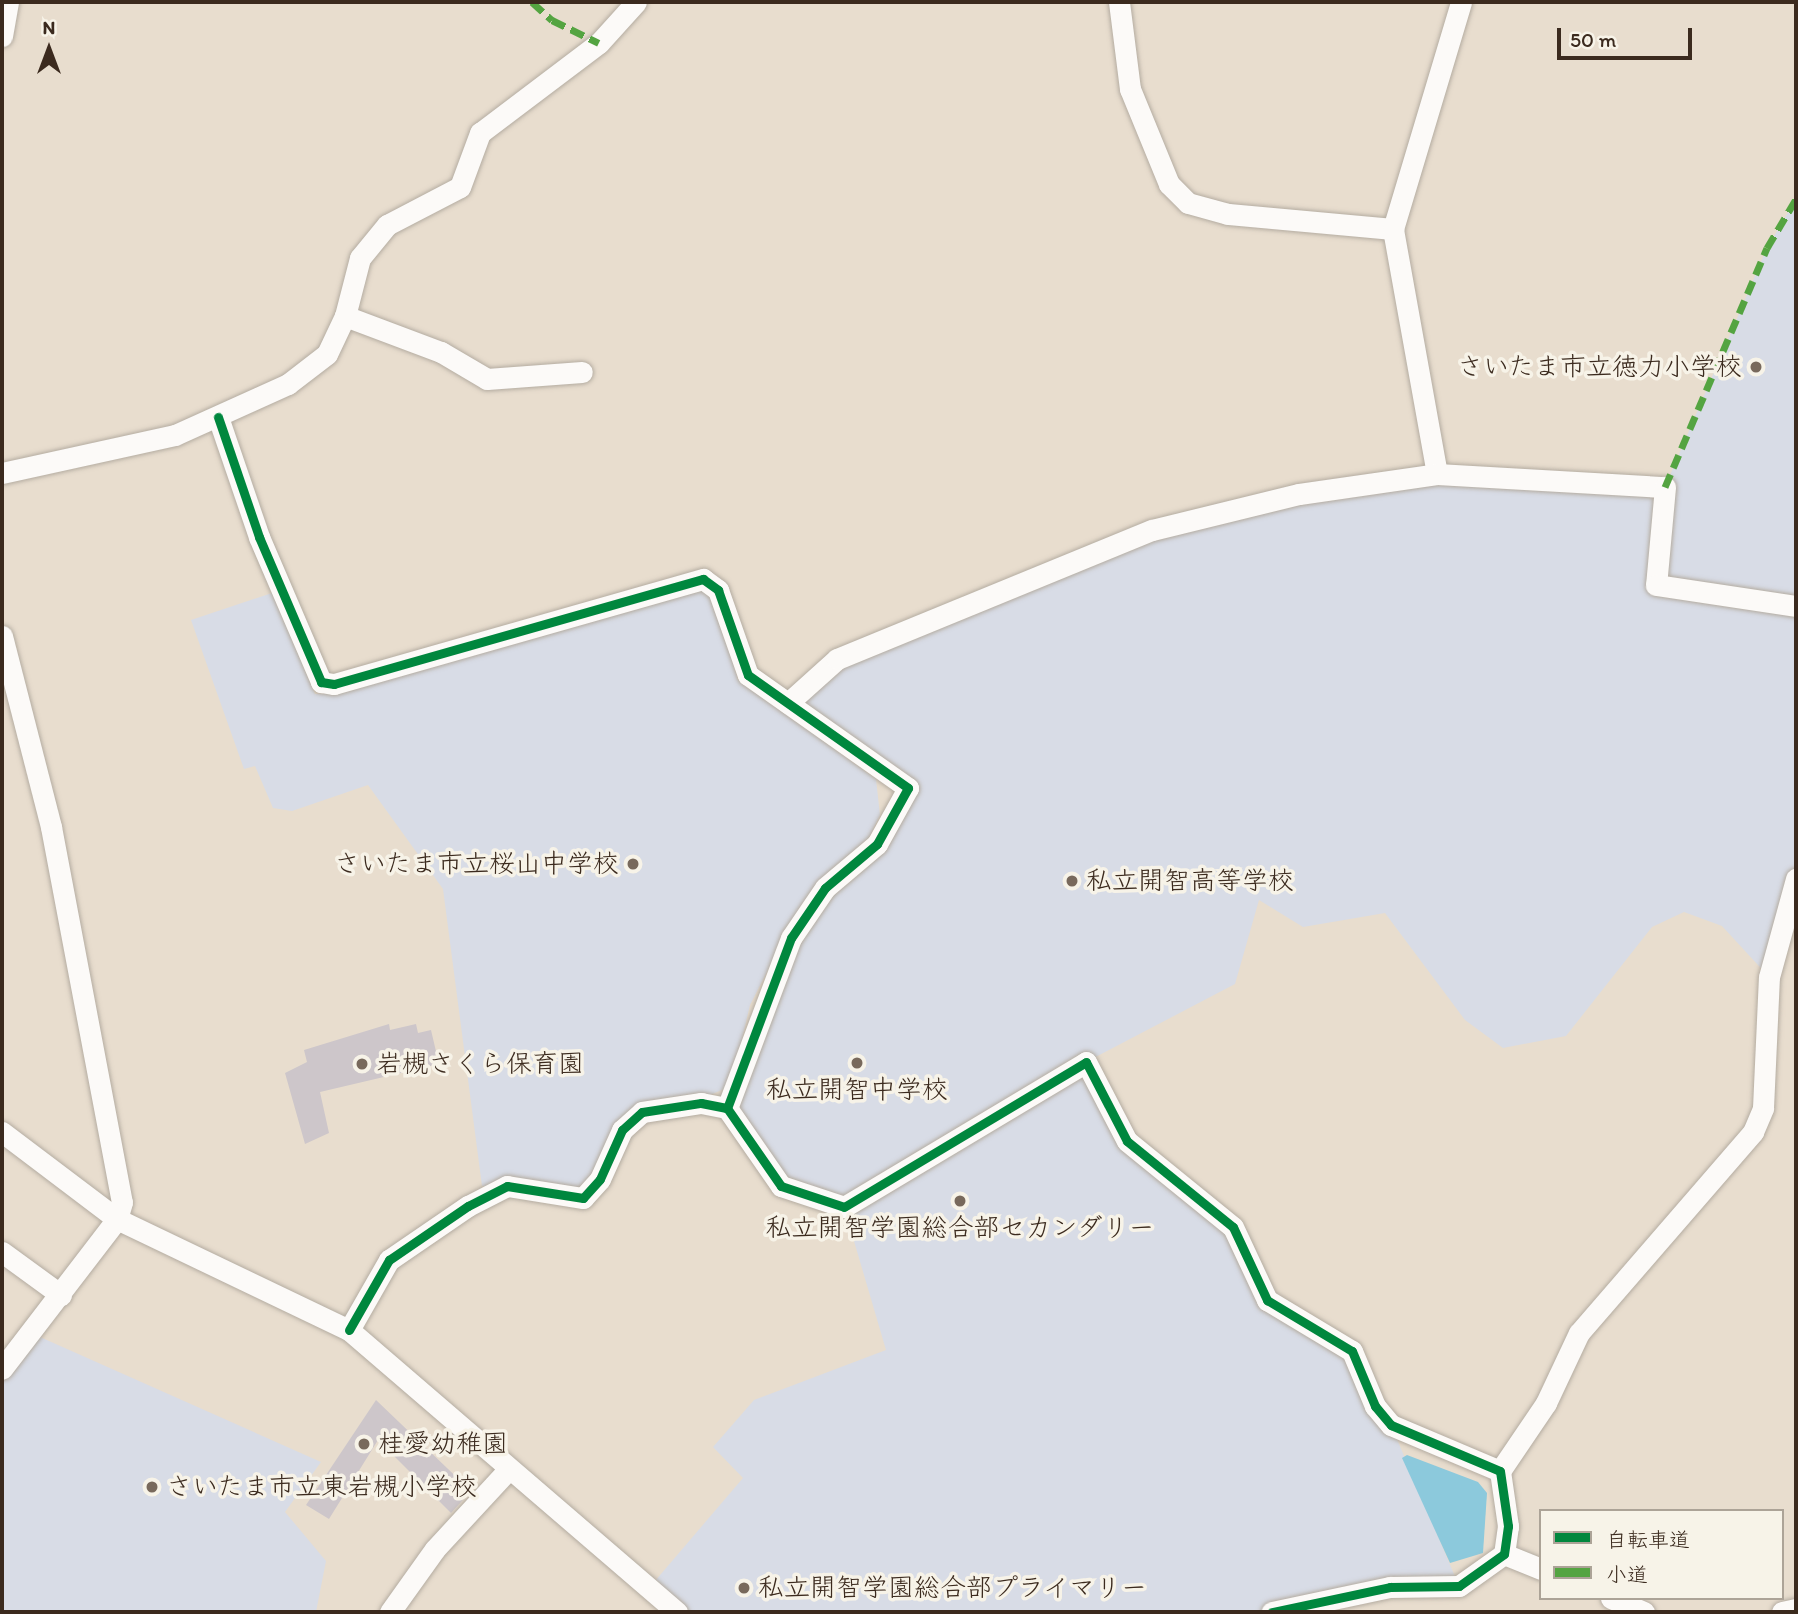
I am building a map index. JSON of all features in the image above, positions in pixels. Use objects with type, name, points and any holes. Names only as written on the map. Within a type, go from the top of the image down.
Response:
[{"type":"street","points":[[2,472],[175,435],[288,384],[327,354],[345,316],[360,258],[387,225],[460,187],[480,133],[599,43],[636,2]]},
{"type":"street","points":[[1119,2],[1130,89],[1169,184],[1188,203],[1228,214],[1393,229]]},
{"type":"street","points":[[1437,474],[1393,229],[1461,2]]},
{"type":"street","points":[[345,316],[441,352],[487,379],[582,372]]},
{"type":"street","points":[[218,417],[258,537],[321,682],[334,684],[702,579],[718,590],[748,675],[908,788],[877,844],[825,888],[791,937],[727,1108]]},
{"type":"street","points":[[788,703],[837,659],[1152,530],[1300,494],[1437,474],[1665,487],[1656,584],[1796,606]]},
{"type":"street","points":[[2,636],[51,827],[122,1202],[117,1219],[2,1369]]},
{"type":"street","points":[[1272,1612],[1390,1587],[1459,1586],[1504,1554],[1508,1526],[1500,1471],[1546,1403],[1578,1333],[1753,1132],[1763,1108],[1769,978],[1796,879]]},
{"type":"street","points":[[349,1330],[390,1260],[468,1206],[507,1186],[583,1198],[600,1179],[622,1130],[642,1112],[701,1102],[727,1108],[781,1186],[844,1207],[1086,1062],[1127,1141],[1233,1227],[1268,1300],[1352,1351],[1374,1406],[1391,1425],[1500,1471]]},
{"type":"street","points":[[2,1132],[117,1219],[349,1330],[507,1471],[677,1612]]},
{"type":"street","points":[[2,1252],[61,1295]]},
{"type":"street","points":[[390,1612],[435,1549],[507,1471]]},
{"type":"street","points":[[1504,1554],[1539,1568]]},
{"type":"street","points":[[1616,1600],[1644,1612]]},
{"type":"street","points":[[1782,1612],[1796,1609]]},
{"type":"shaded area","points":[[1796,199],[1796,879],[1769,977],[1722,926],[1684,912],[1652,927],[1566,1036],[1503,1048],[1465,1020],[1385,913],[1303,927],[1259,900],[1235,984],[1086,1062],[1127,1141],[1233,1227],[1277,1307],[1339,1338],[1391,1425],[1459,1586],[1272,1612],[677,1612],[649,1588],[743,1478],[713,1447],[754,1400],[886,1350],[844,1207],[781,1186],[727,1108],[791,938],[877,844],[907,788],[788,703],[837,659],[1152,530],[1437,474],[1665,487],[1767,248]]},
{"type":"shaded area","name":"さいたま市立桜山中学校","points":[[702,583],[713,590],[738,680],[876,779],[880,815],[869,838],[784,939],[750,1005],[731,1086],[701,1099],[630,1112],[588,1188],[482,1186],[443,889],[368,785],[292,811],[273,808],[255,766],[244,769],[191,620],[272,593],[315,694],[337,693]]},
{"type":"shaded area","name":"さいたま市立東岩槻小学校","points":[[31,1333],[321,1462],[285,1512],[326,1561],[316,1612],[2,1612],[2,1368]]},
{"type":"water","points":[[1407,1455],[1478,1482],[1487,1493],[1483,1553],[1450,1563],[1402,1458]]},
{"type":"building","points":[[389,1024],[390,1030],[416,1024],[418,1033],[431,1030],[439,1064],[320,1092],[329,1133],[305,1144],[285,1073],[307,1062],[304,1050]]},
{"type":"building","points":[[376,1400],[471,1491],[451,1513],[378,1440],[329,1519],[306,1505]]},
{"type":"marked path","points":[[532,2],[552,20],[599,43]]},
{"type":"marked path","points":[[1665,487],[1767,248],[1796,199]]},
{"type":"cycle path","points":[[218,417],[259,537],[321,682],[334,684],[703,579],[718,590],[748,675],[908,788],[877,844],[825,888],[791,938],[727,1108]]},
{"type":"cycle path","points":[[349,1330],[389,1260],[468,1206],[507,1186],[583,1198],[600,1179],[622,1130],[642,1112],[701,1103],[727,1108],[781,1186],[844,1207],[1086,1062],[1127,1141],[1233,1227],[1267,1300],[1352,1351],[1375,1406],[1391,1425],[1500,1471],[1508,1526],[1504,1554],[1459,1586],[1390,1587],[1272,1612]]},
{"type":"place","name":"さいたま市立徳力小学校","points":[[1756,367]]},
{"type":"place","name":"さいたま市立桜山中学校","points":[[633,864]]},
{"type":"place","name":"私立開智高等学校","points":[[1072,881]]},
{"type":"place","name":"私立開智中学校","points":[[857,1063]]},
{"type":"place","name":"岩槻さくら保育園","points":[[362,1064]]},
{"type":"place","name":"私立開智学園総合部セカンダリー","points":[[960,1201]]},
{"type":"place","name":"桂愛幼稚園","points":[[364,1444]]},
{"type":"place","name":"さいたま市立東岩槻小学校","points":[[152,1487]]},
{"type":"place","name":"私立開智学園総合部プライマリー","points":[[744,1588]]}]
